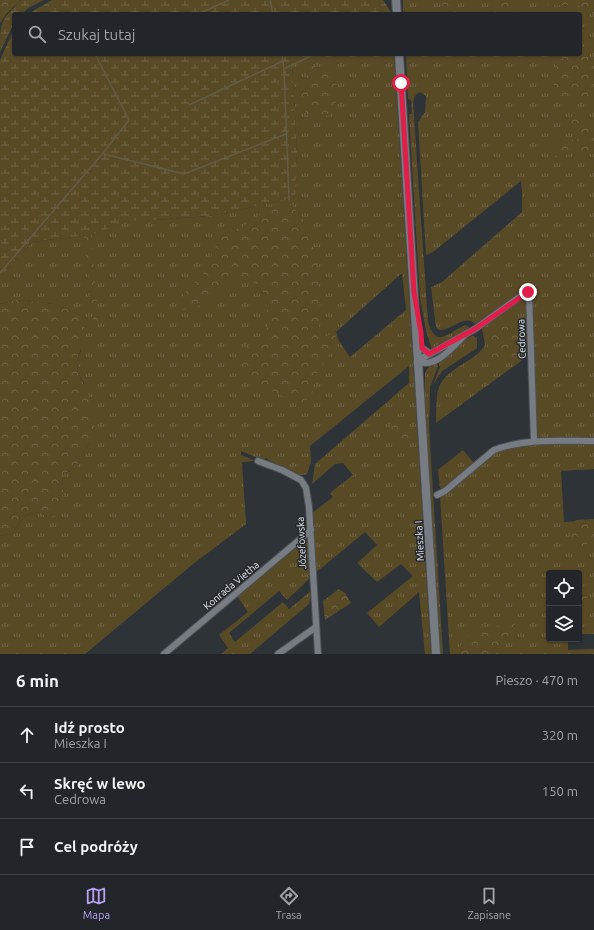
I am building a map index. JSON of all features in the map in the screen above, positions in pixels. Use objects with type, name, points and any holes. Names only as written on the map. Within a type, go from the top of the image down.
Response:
[{"type":"street","points":[[396,0],[397,12]]},
{"type":"street","name":"Mieszka I","points":[[399,56],[414,292],[423,359]]},
{"type":"street","name":"Mieszka I","points":[[414,292],[421,333],[423,359],[424,400],[422,426],[436,654]]},
{"type":"street","name":"Cedrowa","points":[[423,359],[464,336],[525,294],[529,293],[534,441]]},
{"type":"street","name":"Cedrowa","points":[[423,359],[436,360],[464,336]]},
{"type":"street","points":[[437,495],[494,450],[513,444],[534,441],[594,441]]},
{"type":"street","name":"Józefowska","points":[[258,461],[297,477],[304,484],[307,491],[311,530],[318,654]]},
{"type":"street","name":"Konrada Vietha","points":[[164,654],[311,530]]},
{"type":"street","points":[[278,654],[316,627]]},
{"type":"green space","points":[[0,0],[21,0],[7,13],[0,23]]},
{"type":"green space","points":[[21,0],[44,0],[28,8],[24,12],[12,12],[12,27],[0,52],[1,27],[9,13]]},
{"type":"green space","points":[[52,0],[383,0],[391,12],[31,12]]},
{"type":"green space","points":[[403,0],[594,0],[594,469],[561,471],[564,522],[594,520],[594,634],[582,634],[582,570],[546,570],[546,642],[568,642],[568,650],[594,649],[594,654],[450,654],[440,496],[497,451],[531,443],[528,356],[436,423],[437,394],[442,381],[454,370],[476,356],[485,345],[482,328],[525,297],[528,299],[532,295],[529,290],[526,289],[475,324],[467,320],[444,330],[439,330],[436,327],[431,287],[442,282],[522,212],[522,191],[521,181],[433,252],[426,255],[418,122],[425,112],[426,96],[420,92],[414,99],[413,106],[428,322],[431,330],[439,337],[448,335],[466,325],[470,328],[432,350],[426,331],[420,297],[409,114],[412,114],[411,100],[408,99],[406,56],[582,56],[582,12],[403,12]]},
{"type":"green space","points":[[442,0],[455,0],[456,12],[443,12]]},
{"type":"green space","points":[[494,0],[515,0],[515,12],[495,12]]},
{"type":"green space","points":[[545,0],[594,0],[594,15],[577,5],[554,5],[549,7]]},
{"type":"green space","points":[[12,33],[12,56],[302,56],[292,62],[297,151],[295,198],[210,216],[127,222],[91,235],[32,242],[0,278],[0,60]]},
{"type":"green space","points":[[302,56],[394,56],[431,654],[425,654],[419,592],[379,627],[367,613],[413,576],[401,564],[377,582],[357,563],[377,545],[365,532],[314,574],[312,513],[333,497],[330,493],[353,475],[343,463],[335,464],[312,484],[315,464],[409,383],[409,366],[310,446],[311,462],[307,474],[296,475],[266,458],[263,460],[241,451],[241,455],[260,463],[255,461],[242,462],[246,524],[193,564],[85,654],[0,654],[0,536],[11,534],[26,515],[39,512],[49,518],[63,491],[62,474],[76,469],[80,457],[90,443],[84,383],[78,373],[77,362],[81,350],[79,315],[56,304],[16,300],[0,304],[0,278],[32,242],[91,235],[126,222],[210,216],[294,198],[297,151],[292,62]],"holes":[[[402,273],[406,310],[350,357],[339,341],[336,332]]]},
{"type":"green space","points":[[557,56],[594,57],[594,97],[555,98],[554,80]]},
{"type":"green space","points":[[313,65],[318,70],[327,67],[332,70],[335,75],[337,87],[335,113],[313,120],[305,112],[303,100],[306,77]]},
{"type":"green space","points":[[571,117],[594,124],[594,154],[582,152],[555,157],[553,141],[586,139],[576,127],[565,122]]},
{"type":"green space","points":[[292,205],[306,225],[315,255],[320,297],[318,339],[336,332],[335,345],[315,376],[312,395],[303,403],[274,392],[260,384],[254,380],[244,366],[241,351],[251,344],[262,342],[267,328],[268,314],[261,285],[244,281],[233,282],[205,304],[181,310],[178,304],[187,289],[202,277],[217,243],[227,232],[242,227],[266,211]]},
{"type":"green space","points":[[84,235],[91,235],[99,324],[93,319]]},
{"type":"green space","points":[[16,300],[56,304],[79,315],[86,332],[77,362],[78,373],[88,392],[95,430],[90,443],[80,457],[76,469],[62,474],[63,491],[60,515],[49,518],[39,512],[26,515],[11,534],[0,536],[0,304]]},
{"type":"green space","points":[[499,323],[519,323],[527,338],[520,353],[494,367],[485,334]]},
{"type":"green space","points":[[473,336],[477,338],[477,348],[442,371],[433,385],[440,367],[438,361],[467,338]]},
{"type":"green space","points":[[436,362],[438,366],[430,387],[429,427],[443,654],[440,654],[425,430],[425,373],[428,368]]},
{"type":"green space","points":[[400,422],[406,423],[414,430],[412,442],[405,444],[394,439],[389,429],[392,424]]},
{"type":"green space","points":[[492,447],[493,449],[445,488],[440,488],[438,470],[463,450],[473,462]]},
{"type":"green space","points":[[594,519],[594,538],[585,546],[574,548],[570,533],[573,523],[576,520]]},
{"type":"green space","points":[[307,537],[309,537],[310,578],[287,600],[279,591],[229,633],[235,642],[283,602],[289,609],[312,590],[309,604],[250,654],[221,654],[228,648],[219,635],[248,612],[237,596]]},
{"type":"green space","points":[[582,586],[587,589],[588,593],[584,607],[582,608]]},
{"type":"green space","points":[[339,589],[345,593],[351,603],[325,620],[323,601]]},
{"type":"green space","points":[[514,617],[517,619],[508,640],[491,654],[461,654],[460,649],[463,641],[482,625],[489,631]]},
{"type":"waterway","points":[[202,12],[229,0]]},
{"type":"waterway","points":[[270,0],[273,12]]},
{"type":"waterway","points":[[0,273],[103,153],[129,120],[96,56]]},
{"type":"waterway","points":[[282,56],[283,61]]},
{"type":"waterway","points":[[289,200],[284,69],[311,56]]},
{"type":"waterway","points":[[189,105],[283,61],[284,69]]},
{"type":"waterway","points":[[104,154],[184,174],[286,134]]},
{"type":"route","points":[[401,83],[414,292],[422,348],[429,354],[464,336],[528,292]]}]
